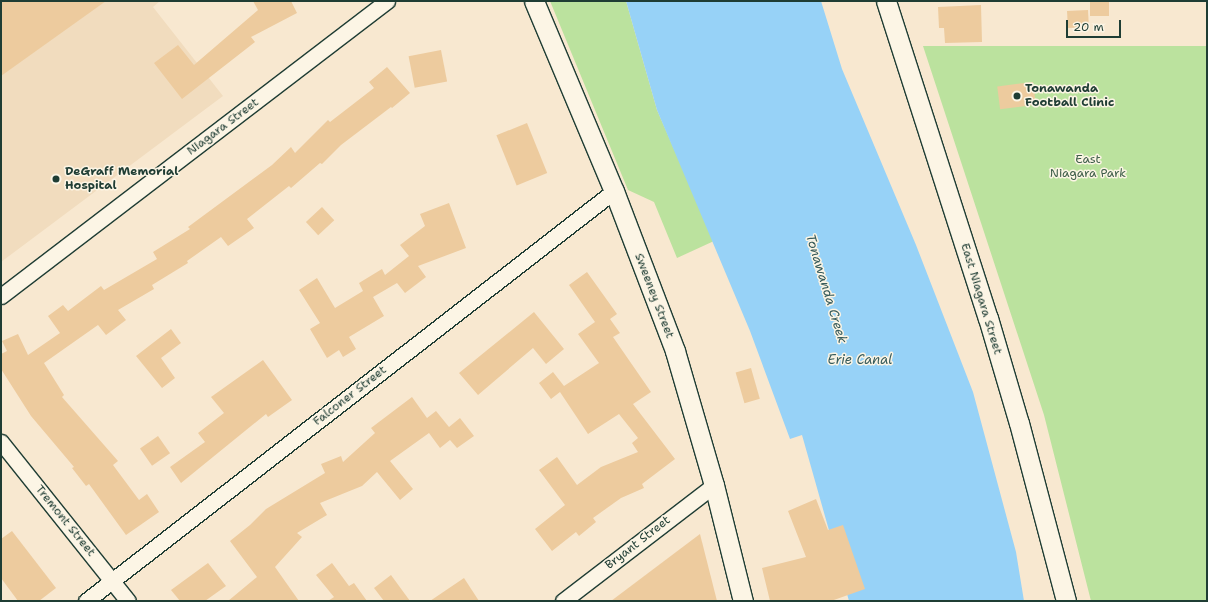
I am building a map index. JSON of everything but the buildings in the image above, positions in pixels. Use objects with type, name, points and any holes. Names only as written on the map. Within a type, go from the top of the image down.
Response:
[{"type":"street","name":"Niagara Street","points":[[1,296],[387,1]]},
{"type":"street","name":"Sweeney Street","points":[[534,1],[614,191],[675,351],[714,485],[743,601]]},
{"type":"street","name":"East Niagara Street","points":[[886,1],[988,318],[1027,452],[1066,601]]},
{"type":"street","name":"Falconer Street","points":[[86,601],[614,191]]},
{"type":"street","name":"Tremont Street","points":[[1,442],[128,601]]},
{"type":"street","name":"Bryant Street","points":[[562,601],[714,485]]},
{"type":"shaded area","name":"DeGraff Memorial Hospital","points":[[1,1],[160,1],[153,7],[223,96],[1,262]]},
{"type":"green space","points":[[550,1],[626,1],[657,110],[714,241],[677,258],[654,202],[628,190]]},
{"type":"green space","name":"East Niagara Park","points":[[923,46],[1207,46],[1207,601],[1091,601],[1044,415]]},
{"type":"water","name":"Erie Canal","points":[[626,1],[821,1],[842,69],[916,245],[973,392],[1016,552],[1024,601],[849,601],[802,435],[790,439],[750,331],[657,110]]},
{"type":"place","name":"Tonawanda Football Clinic","points":[[1017,96]]},
{"type":"place","name":"DeGraff Memorial Hospital","points":[[56,179]]},
{"type":"water label","name":"Tonawanda Creek","points":[[826,289]]}]
